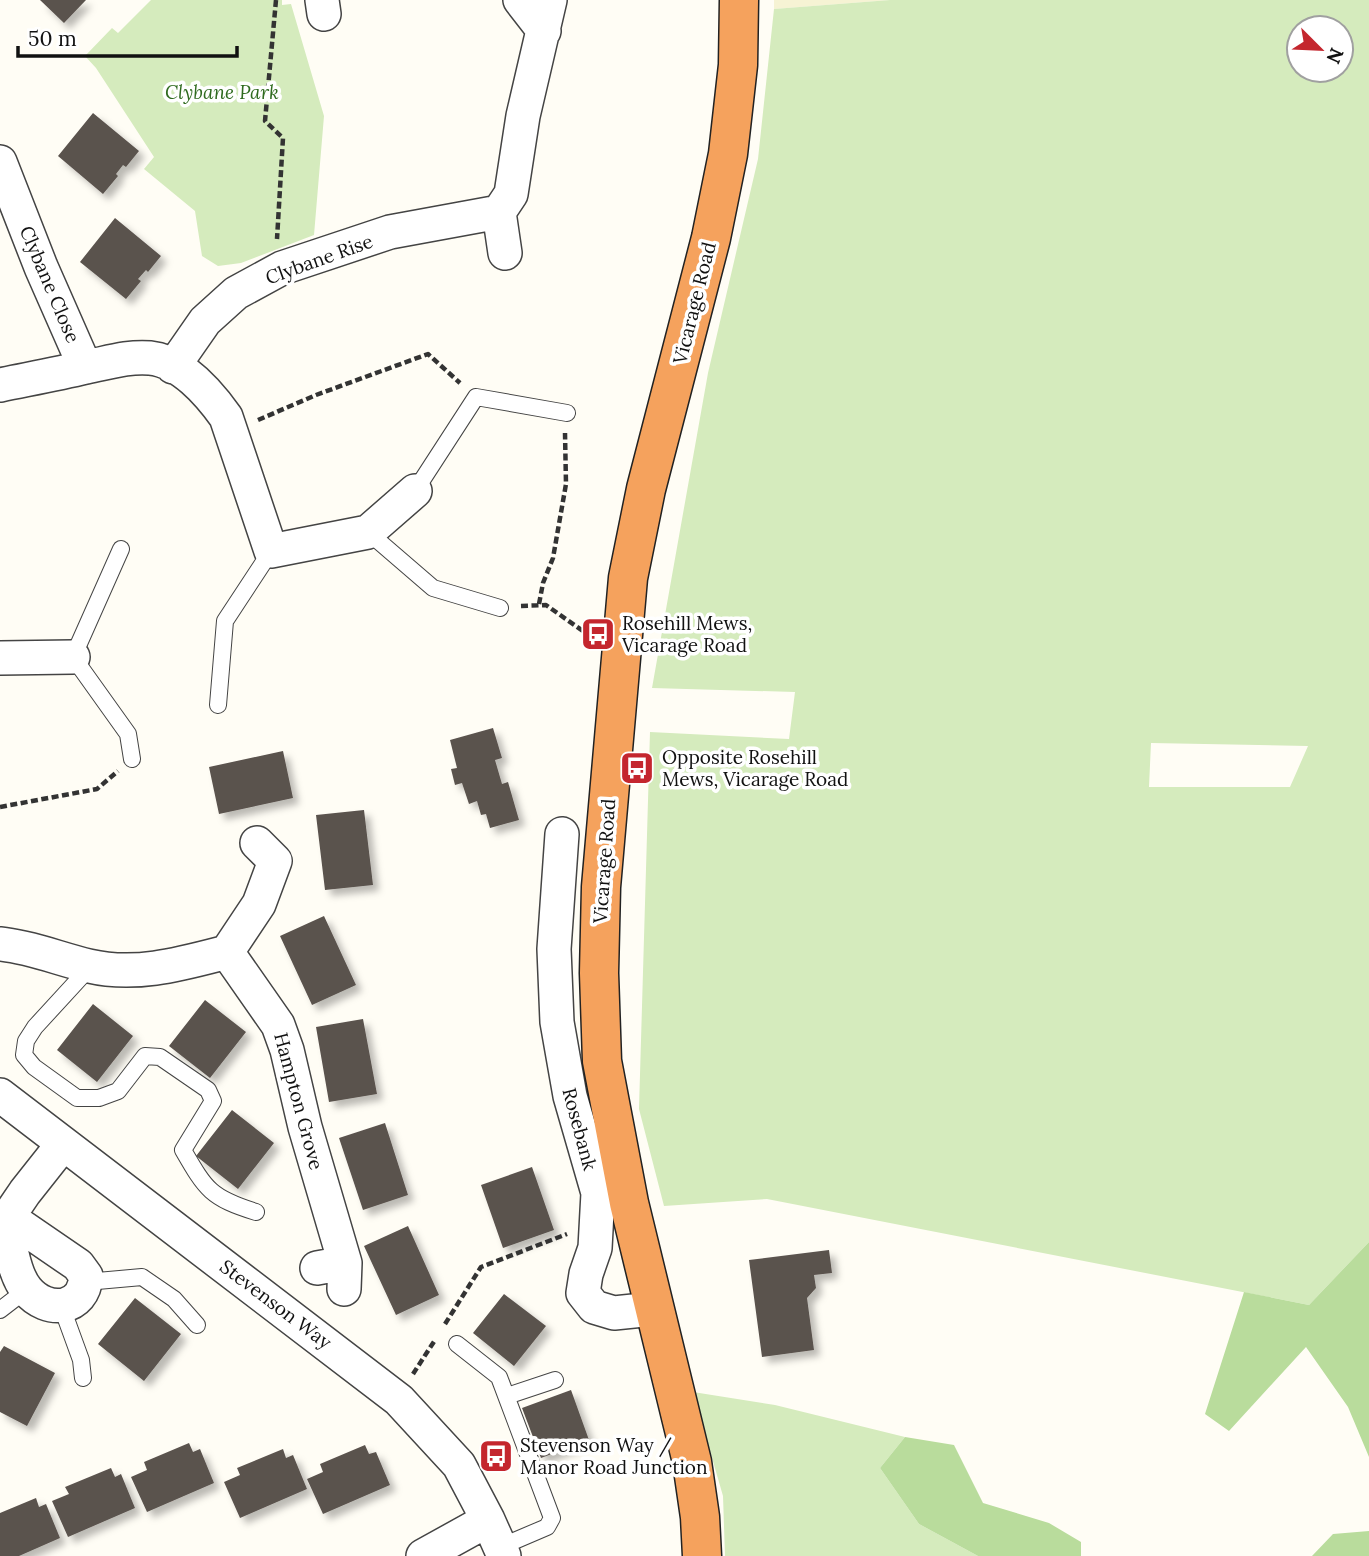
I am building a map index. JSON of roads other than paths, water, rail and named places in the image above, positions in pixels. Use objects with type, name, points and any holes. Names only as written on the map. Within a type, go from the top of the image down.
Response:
[{"type":"highway","name":"Vicarage Road","points":[[702,1556],[700,1517],[692,1462],[629,1203],[602,1061],[599,973],[601,887],[628,578],[646,489],[711,238],[728,154],[738,65],[739,0]]},
{"type":"street","points":[[505,253],[499,212],[511,194],[523,116],[547,16],[520,0]]},
{"type":"street","name":"Clybane Close","points":[[0,162],[41,267],[85,368]]},
{"type":"street","name":"Clybane Rise","points":[[173,367],[205,321],[236,293],[282,268],[390,232],[499,212]]},
{"type":"street","points":[[0,385],[123,359],[152,358],[191,378],[214,400],[226,417],[271,551],[369,532],[415,491]]},
{"type":"street","points":[[0,658],[73,657]]},
{"type":"street","name":"Rosebank","points":[[562,834],[554,949],[557,1022],[570,1096],[598,1193],[595,1248],[586,1273],[583,1293],[594,1307],[614,1313],[653,1309]]},
{"type":"street","points":[[0,944],[91,966],[130,971],[174,966],[227,952],[259,904],[275,856]]},
{"type":"street","points":[[558,885],[601,887]]},
{"type":"street","name":"Hampton Grove","points":[[227,952],[278,1025],[287,1050],[335,1273]]},
{"type":"street","name":"Stevenson Way","points":[[0,1096],[398,1400],[459,1465],[497,1541]]},
{"type":"street","points":[[4,1217],[78,1265],[86,1276],[86,1282],[85,1289],[76,1301],[54,1306],[39,1301],[26,1290],[7,1235],[4,1217],[63,1144]]},
{"type":"street","points":[[423,1556],[497,1541]]},
{"type":"lane","points":[[415,491],[476,397],[567,413]]},
{"type":"lane","points":[[369,532],[433,588],[500,608]]},
{"type":"lane","points":[[121,549],[73,657],[128,734],[132,760]]},
{"type":"lane","points":[[218,705],[225,621],[271,551]]},
{"type":"lane","points":[[91,966],[35,1027],[26,1041],[24,1055],[34,1067],[77,1098],[99,1098],[118,1091],[145,1056],[160,1057],[208,1090],[213,1101],[183,1150],[201,1182],[217,1198],[256,1212]]},
{"type":"lane","points":[[86,1282],[142,1278],[174,1298],[197,1325]]},
{"type":"lane","points":[[0,1310],[26,1290]]},
{"type":"lane","points":[[61,1305],[81,1360],[83,1378]]},
{"type":"lane","points":[[457,1344],[499,1377],[552,1518],[547,1527],[497,1541]]},
{"type":"lane","points":[[507,1396],[555,1380]]},
{"type":"place","name":"Rosehill Mews, Vicarage Road","points":[[598,634]]},
{"type":"place","name":"Opposite Rosehill Mews, Vicarage Road","points":[[637,768]]},
{"type":"place","name":"Stevenson Way / Manor Road Junction","points":[[496,1456]]},
{"type":"park label","name":"Clybane Park","points":[[222,92]]}]
